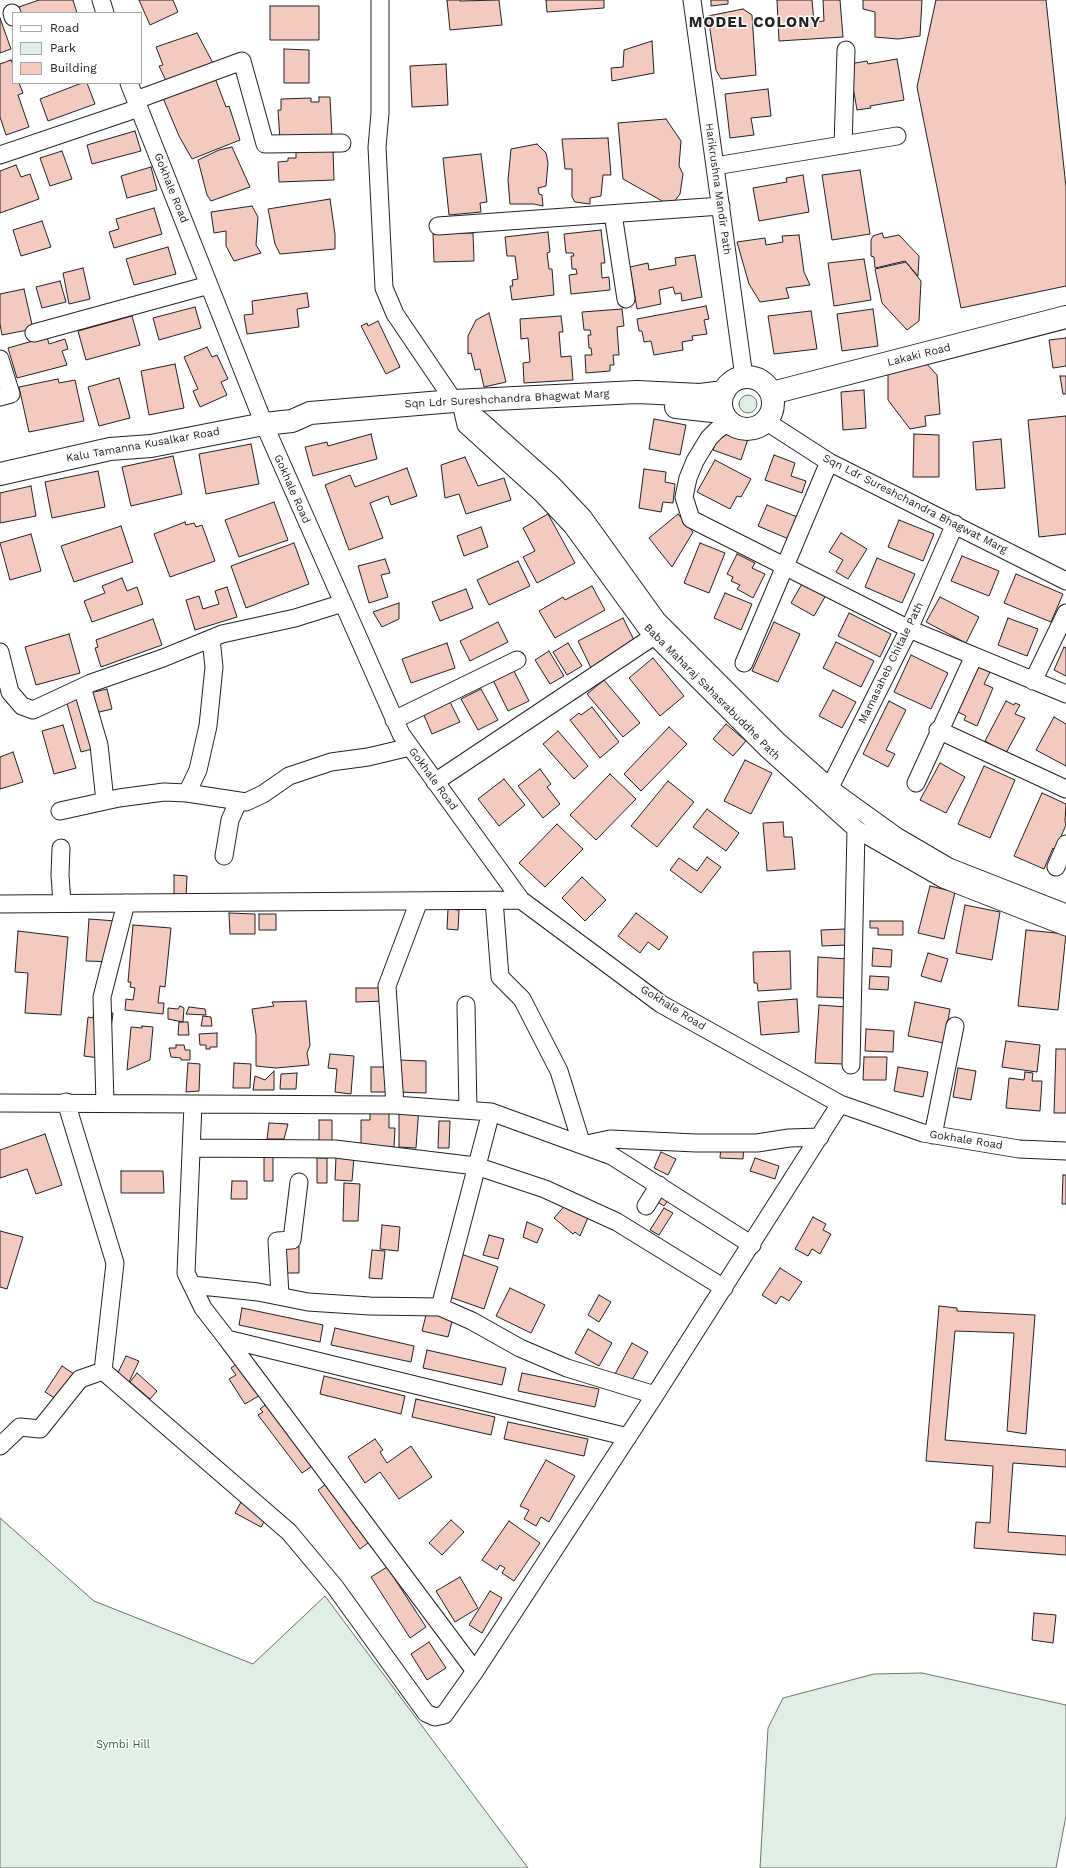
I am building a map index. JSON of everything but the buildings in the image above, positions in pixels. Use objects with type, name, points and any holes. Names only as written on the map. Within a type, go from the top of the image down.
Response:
[{"type":"main road","name":"Lakaki Road","points":[[772,393],[1066,317]]},
{"type":"main road","points":[[744,377],[754,378],[763,382],[772,393],[774,408],[767,422],[758,428],[748,430],[738,428],[725,409],[732,382],[744,377]]},
{"type":"main road","name":"Sqn Ldr Sureshchandra Bhagwat Marg","points":[[264,424],[292,421],[311,424],[458,407],[638,403],[725,409]]},
{"type":"main road","name":"Kalu Tamanna Kusalkar Road","points":[[0,474],[110,449],[152,446],[264,424]]},
{"type":"street","points":[[101,0],[105,12]]},
{"type":"street","points":[[380,0],[380,113],[377,146],[384,288],[395,314],[458,407]]},
{"type":"street","name":"Harikrushna Mandir Path","points":[[692,0],[744,377]]},
{"type":"street","points":[[843,145],[846,50]]},
{"type":"street","points":[[0,155],[137,104],[242,60],[265,144],[342,143]]},
{"type":"street","name":"Gokhale Road","points":[[130,84],[264,424],[394,720],[410,747],[521,900],[662,1004],[840,1104],[922,1133],[1020,1149],[1066,1151]]},
{"type":"street","points":[[715,166],[897,136]]},
{"type":"street","points":[[438,226],[721,206]]},
{"type":"street","points":[[614,214],[626,299]]},
{"type":"street","points":[[34,333],[209,285]]},
{"type":"street","points":[[0,358],[11,394],[0,397]]},
{"type":"street","name":"Baba Maharaj Sahasrabuddhe Path","points":[[458,407],[466,425],[542,494],[572,526],[646,629],[759,742],[825,792],[896,836],[949,867],[1066,927]]},
{"type":"street","name":"Baba Maharaj Sahasrabuddhe Path","points":[[458,407],[479,419],[551,483],[583,517],[657,620],[771,734],[825,792],[856,829],[943,879],[1019,902],[1066,913]]},
{"type":"street","points":[[725,409],[717,430],[709,438],[688,478],[684,497],[691,519],[910,629],[1066,694]]},
{"type":"street","name":"Sqn Ldr Sureshchandra Bhagwat Marg","points":[[767,422],[829,462],[1066,581]]},
{"type":"street","points":[[744,664],[829,462]]},
{"type":"street","name":"Mamasaheb Chitale Path","points":[[825,792],[910,629],[955,524]]},
{"type":"street","points":[[0,652],[10,692],[17,702],[27,709],[33,710],[82,687],[222,634],[294,618],[342,602]]},
{"type":"street","points":[[1032,681],[1066,613]]},
{"type":"street","points":[[435,782],[654,636]]},
{"type":"street","points":[[187,794],[198,770],[208,726],[214,667],[211,639]]},
{"type":"street","points":[[916,783],[938,730],[974,656]]},
{"type":"street","points":[[394,720],[517,660]]},
{"type":"street","points":[[82,687],[99,745],[105,801]]},
{"type":"street","points":[[938,730],[1066,789]]},
{"type":"street","points":[[60,811],[105,801],[164,792],[246,802],[263,794],[289,776],[331,762],[410,747]]},
{"type":"street","points":[[224,856],[230,820],[238,802]]},
{"type":"street","points":[[851,1065],[856,829]]},
{"type":"street","points":[[1056,867],[1066,844]]},
{"type":"street","points":[[61,848],[60,875],[62,903]]},
{"type":"street","points":[[494,900],[500,977],[522,999],[559,1071],[582,1145]]},
{"type":"street","points":[[0,904],[521,900]]},
{"type":"street","points":[[395,1105],[387,986],[418,901]]},
{"type":"street","points":[[105,1103],[102,997],[126,903]]},
{"type":"street","points":[[466,1005],[468,1110]]},
{"type":"street","points":[[933,1135],[955,1026]]},
{"type":"street","points":[[66,1102],[115,1263],[103,1371]]},
{"type":"street","points":[[0,1103],[66,1102],[395,1105],[491,1112],[612,1156],[752,1245]]},
{"type":"street","points":[[193,1104],[186,1273],[203,1308],[228,1339],[475,1671]]},
{"type":"street","points":[[103,1371],[290,1532],[335,1587],[426,1713],[435,1717],[444,1715],[475,1671],[628,1437],[752,1245],[840,1104]]},
{"type":"street","points":[[440,1307],[491,1112]]},
{"type":"street","points":[[582,1145],[610,1139],[696,1143],[757,1143],[789,1138],[820,1137]]},
{"type":"street","points":[[191,1148],[335,1149],[476,1166],[545,1189],[617,1222],[724,1288]]},
{"type":"street","points":[[280,1296],[277,1241],[292,1240],[299,1182]]},
{"type":"street","points":[[646,1206],[659,1186]]},
{"type":"street","points":[[192,1285],[258,1292],[308,1302],[370,1306],[440,1307],[472,1320],[520,1348],[567,1368],[655,1395]]},
{"type":"street","points":[[228,1339],[628,1437]]},
{"type":"street","points":[[0,1446],[20,1427],[40,1429],[80,1379],[103,1371]]},
{"type":"green space","points":[[744,395],[752,395],[757,400],[755,411],[752,413],[744,413],[739,408],[739,400]]},
{"type":"green space","name":"Symbi Hill","points":[[0,1518],[94,1601],[253,1664],[325,1596],[528,1868],[0,1868]]},
{"type":"green space","points":[[922,1673],[1066,1705],[1066,1816],[1056,1868],[760,1868],[768,1728],[783,1698],[874,1674]]},
{"type":"district","name":"MODEL COLONY","points":[[755,23]]}]
